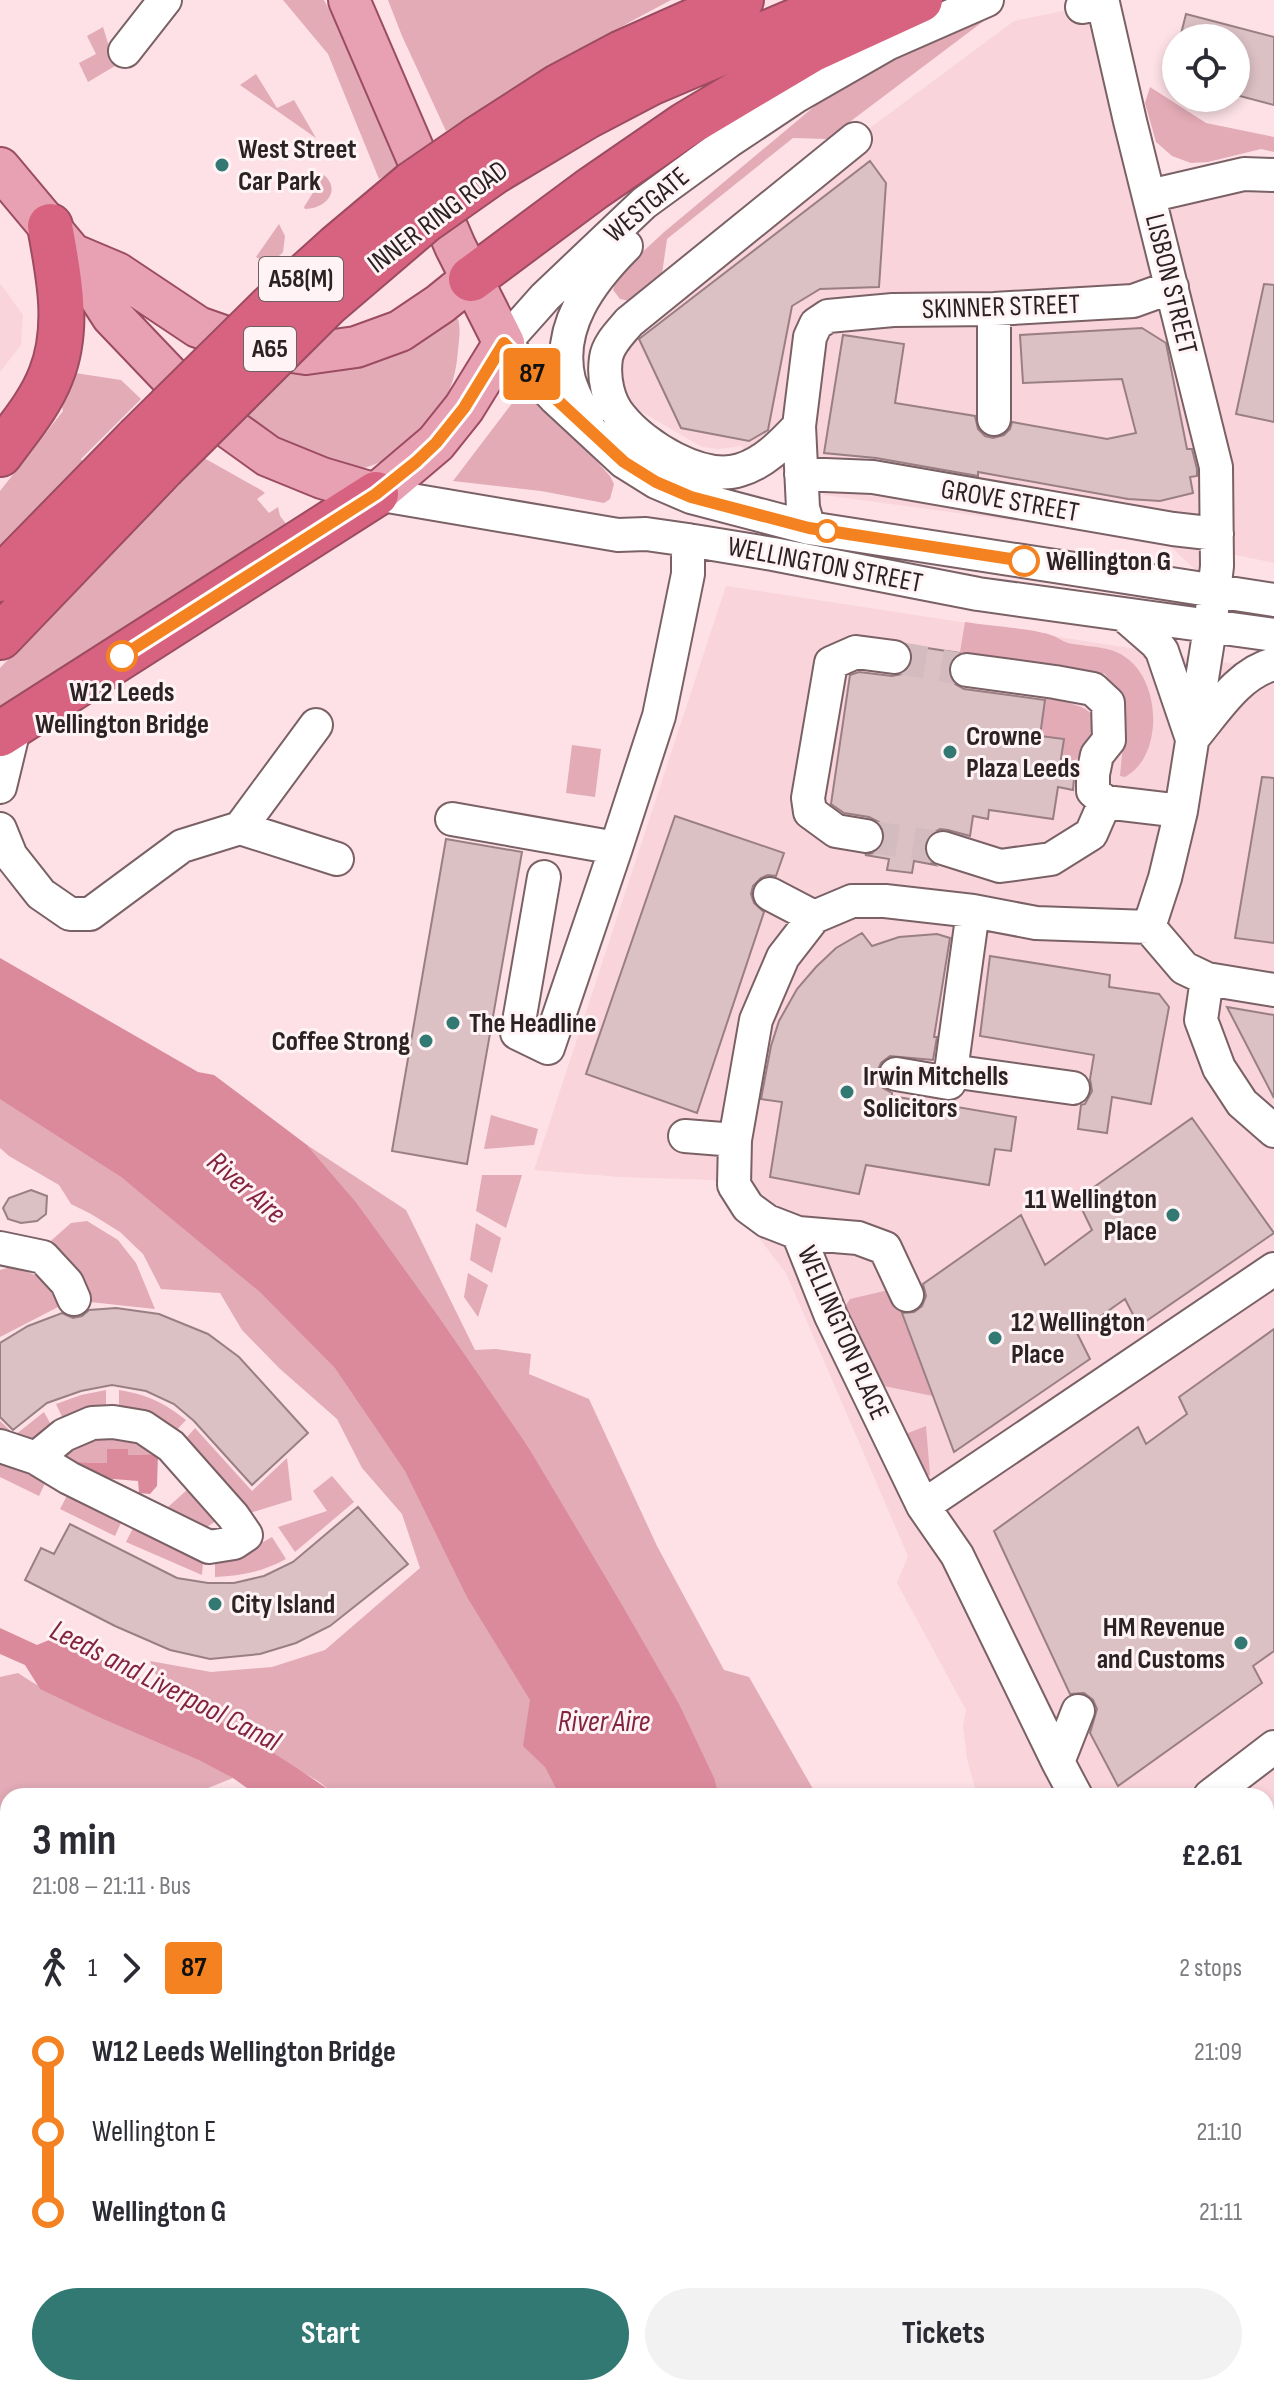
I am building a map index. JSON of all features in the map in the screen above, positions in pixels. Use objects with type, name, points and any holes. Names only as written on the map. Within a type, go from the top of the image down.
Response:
[{"type":"highway","name":"INNER RING ROAD","points":[[0,579],[424,221],[558,87],[622,53],[741,0]]},
{"type":"highway","name":"INNER RING ROAD","points":[[487,155],[587,116],[650,83],[845,0]]},
{"type":"highway","points":[[471,279],[685,125],[811,50],[920,0]]},
{"type":"highway","points":[[0,454],[41,396],[52,374],[61,309],[58,270],[61,240]]},
{"type":"highway","name":"INNER RING ROAD","points":[[0,637],[151,452]]},
{"type":"highway","points":[[8,730],[376,494]]},
{"type":"main road","points":[[349,0],[471,279],[504,343]]},
{"type":"main road","name":"A65","points":[[0,168],[61,240],[112,316],[197,405],[268,456],[322,478],[376,494]]},
{"type":"main road","name":"A65","points":[[61,240],[198,327],[252,346],[306,354],[356,347],[400,331],[471,279]]},
{"type":"main road","name":"WESTGATE","points":[[376,494],[436,443],[464,408],[504,343]]},
{"type":"street","name":"WESTGATE","points":[[504,343],[545,297],[644,203],[729,141],[795,97],[889,43],[987,0]]},
{"type":"street","points":[[125,51],[163,3]]},
{"type":"street","name":"LISBON STREET","points":[[1082,7],[1103,3],[1216,467],[1215,589]]},
{"type":"street","points":[[799,426],[760,462],[725,473],[702,470],[663,452],[619,416],[607,390],[606,357],[629,322],[855,139]]},
{"type":"street","points":[[591,431],[569,380],[567,355],[579,305],[589,287],[616,255],[729,141]]},
{"type":"street","points":[[1149,196],[1244,174],[1274,175]]},
{"type":"street","points":[[589,287],[603,311],[629,322]]},
{"type":"street","name":"SKINNER STREET","points":[[799,426],[810,337],[816,324],[828,316],[893,310],[994,309],[1133,301],[1172,287]]},
{"type":"street","points":[[994,309],[994,419]]},
{"type":"street","name":"WELLINGTON STREET","points":[[504,343],[555,398],[624,462],[656,482],[691,497],[809,528],[1274,600]]},
{"type":"street","points":[[799,426],[803,508],[809,528]]},
{"type":"street","name":"GROVE STREET","points":[[801,474],[873,477],[1217,534]]},
{"type":"street","name":"WELLINGTON STREET","points":[[376,494],[618,535],[646,534],[773,554],[978,594],[1274,635]]},
{"type":"street","points":[[544,877],[517,1033],[548,1048],[659,716],[688,574],[688,540]]},
{"type":"street","points":[[1215,589],[1181,811],[1149,927],[1184,968],[1207,979],[1274,990]]},
{"type":"street","points":[[1125,616],[1162,651],[1192,739]]},
{"type":"street","points":[[866,836],[836,831],[810,812],[808,798],[818,730],[831,663],[856,652],[894,657]]},
{"type":"street","points":[[1192,739],[1233,689],[1261,668],[1274,664]]},
{"type":"street","points":[[967,670],[1093,689],[1108,703],[1109,740],[1097,755],[1093,791],[1105,802],[1181,811]]},
{"type":"street","points":[[240,828],[316,725]]},
{"type":"street","points":[[0,787],[8,730]]},
{"type":"street","points":[[943,848],[1000,866],[1051,859],[1091,834],[1105,802]]},
{"type":"street","points":[[452,819],[616,848]]},
{"type":"street","points":[[0,829],[11,856],[41,894],[70,914],[90,914],[182,846],[240,828],[337,859]]},
{"type":"street","points":[[770,894],[814,917]]},
{"type":"street","name":"WELLINGTON PLACE","points":[[1072,1788],[957,1555],[923,1506],[831,1316],[798,1233],[767,1221],[748,1207],[734,1185],[735,1140],[756,1020],[783,957],[814,917],[852,901],[885,901],[973,911],[1036,923],[1149,927]]},
{"type":"street","points":[[896,1074],[949,1083],[973,911]]},
{"type":"street","points":[[1207,979],[1201,1020],[1219,1068],[1242,1103],[1274,1131]]},
{"type":"street","points":[[951,1071],[1073,1088]]},
{"type":"street","points":[[1242,1103],[1274,1106]]},
{"type":"street","points":[[685,1136],[735,1140]]},
{"type":"street","points":[[798,1233],[858,1238],[885,1248],[907,1295]]},
{"type":"street","points":[[0,1248],[43,1257],[67,1283],[74,1299]]},
{"type":"street","points":[[923,1506],[1274,1269]]},
{"type":"street","points":[[0,1446],[36,1458],[69,1478],[209,1547],[234,1543],[246,1535],[171,1446],[143,1427],[113,1422],[92,1423],[64,1435],[36,1458]]},
{"type":"street","points":[[1058,1762],[1078,1711]]},
{"type":"street","points":[[1220,1788],[1274,1747]]},
{"type":"shaded area","points":[[283,0],[324,0],[343,35],[400,167],[379,179],[328,54]]},
{"type":"shaded area","points":[[388,0],[671,0],[446,131]]},
{"type":"shaded area","points":[[1103,3],[1149,195],[1274,175],[1274,563],[1231,554],[1215,589],[1165,541],[824,495],[818,487],[792,469],[753,482],[742,446],[719,449],[702,447],[630,405],[619,388],[621,341],[855,139],[1014,21]]},
{"type":"shaded area","points":[[993,14],[827,139],[793,138],[667,239],[661,281],[634,302],[620,299],[613,290],[616,280],[663,233],[834,90],[922,43]]},
{"type":"shaded area","points":[[103,27],[115,66],[88,82],[79,63],[96,54],[87,36]]},
{"type":"shaded area","points":[[256,74],[277,108],[294,100],[316,138],[240,85]]},
{"type":"shaded area","points":[[1150,87],[1162,95],[1162,112],[1189,112],[1206,123],[1274,137],[1274,152],[1261,149],[1191,163],[1172,156],[1156,142],[1145,103]]},
{"type":"shaded area","points":[[324,175],[331,187],[329,198],[319,206],[305,209],[304,207]]},
{"type":"shaded area","points":[[279,224],[285,236],[283,252],[271,260],[256,257]]},
{"type":"shaded area","points":[[0,283],[23,315],[21,345],[0,372]]},
{"type":"shaded area","points":[[450,318],[458,319],[459,338],[453,379],[443,404],[417,435],[376,464],[343,471],[241,421],[290,370]]},
{"type":"shaded area","points":[[75,373],[121,380],[141,399],[81,459],[84,464],[0,554],[0,491],[63,411],[61,402]]},
{"type":"shaded area","points":[[529,381],[610,476],[614,484],[610,499],[604,503],[541,491],[453,481]]},
{"type":"shaded area","points":[[204,458],[265,493],[257,499],[269,513],[278,507],[280,516],[288,526],[0,712],[0,668]]},
{"type":"shaded area","points":[[726,586],[1274,670],[1274,1788],[975,1788],[963,1725],[966,1710],[897,1583],[908,1556],[786,1273],[714,1180],[534,1170]]},
{"type":"shaded area","points":[[965,622],[1042,633],[1068,643],[1111,650],[1131,662],[1145,680],[1153,715],[1150,741],[1137,767],[1125,777],[1120,776],[1125,723],[1113,701],[1111,683],[1105,674],[960,652]]},
{"type":"shaded area","points":[[1045,698],[1079,706],[1095,719],[1092,738],[1070,766],[1060,765],[1063,740],[1040,736]]},
{"type":"shaded area","points":[[572,745],[601,749],[595,797],[566,793]]},
{"type":"shaded area","points":[[0,1096],[121,1177],[260,1288],[671,1691],[529,1448],[356,1202],[307,1145],[406,1210],[475,1350],[496,1349],[531,1354],[529,1374],[589,1399],[657,1546],[724,1670],[749,1677],[812,1788],[717,1788],[715,1780],[667,1788],[327,1788],[163,1691],[150,1661],[211,1672],[272,1667],[325,1650],[420,1568],[402,1514],[362,1468],[337,1419],[279,1368],[242,1330],[220,1293],[161,1289],[143,1254],[120,1232],[71,1204],[59,1185],[0,1148]]},
{"type":"shaded area","points":[[491,1115],[538,1129],[534,1145],[484,1149]]},
{"type":"shaded area","points":[[482,1175],[522,1175],[506,1228],[476,1211]]},
{"type":"shaded area","points":[[87,1221],[118,1240],[136,1263],[155,1309],[90,1302],[74,1269],[45,1246],[71,1223]]},
{"type":"shaded area","points":[[476,1223],[501,1238],[492,1273],[470,1260]]},
{"type":"shaded area","points":[[15,1266],[43,1279],[60,1306],[0,1337],[0,1270]]},
{"type":"shaded area","points":[[468,1273],[488,1285],[478,1317],[464,1297]]},
{"type":"shaded area","points":[[893,1289],[933,1396],[874,1384],[838,1317],[850,1299]]},
{"type":"shaded area","points":[[106,1390],[106,1414],[66,1425],[56,1404]]},
{"type":"shaded area","points":[[119,1390],[155,1400],[186,1420],[172,1435],[119,1413]]},
{"type":"shaded area","points":[[44,1412],[54,1430],[38,1442],[0,1435],[0,1421],[15,1435]]},
{"type":"shaded area","points":[[926,1426],[930,1475],[920,1479],[898,1437]]},
{"type":"shaded area","points":[[195,1428],[252,1491],[287,1458],[292,1500],[243,1515],[181,1444]]},
{"type":"shaded area","points":[[112,1436],[139,1442],[158,1454],[127,1455],[128,1450],[108,1449],[108,1463],[72,1462],[62,1453],[82,1438]]},
{"type":"shaded area","points":[[0,1455],[48,1477],[39,1496],[0,1477]]},
{"type":"shaded area","points":[[332,1476],[354,1502],[295,1552],[278,1527],[327,1511],[313,1491]]},
{"type":"shaded area","points":[[188,1489],[216,1521],[207,1527],[190,1523],[167,1508]]},
{"type":"shaded area","points":[[69,1492],[125,1514],[115,1536],[60,1509]]},
{"type":"shaded area","points":[[137,1520],[204,1551],[202,1575],[126,1542]]},
{"type":"shaded area","points":[[272,1537],[286,1559],[251,1572],[215,1577],[215,1551],[256,1546]]},
{"type":"shaded area","points":[[18,1673],[83,1707],[174,1743],[233,1778],[208,1788],[0,1788],[0,1677]]},
{"type":"water","name":"River Aire","points":[[0,958],[198,1072],[214,1075],[307,1145],[356,1202],[529,1448],[679,1704],[717,1788],[556,1788],[545,1767],[523,1746],[530,1700],[467,1597],[405,1471],[335,1368],[260,1292],[121,1177],[0,1099]]},
{"type":"water","points":[[107,1449],[128,1449],[128,1455],[158,1454],[157,1486],[150,1494],[139,1493],[138,1481],[101,1478],[72,1462],[107,1463]]},
{"type":"water","points":[[0,1628],[37,1645],[59,1638],[236,1731],[326,1788],[247,1788],[199,1760],[40,1689],[25,1665],[0,1654]]},
{"type":"building","points":[[1186,14],[1224,24],[1184,24]]},
{"type":"building","points":[[1250,31],[1274,37],[1274,105],[1250,99]]},
{"type":"building","points":[[870,161],[886,183],[879,287],[820,289],[792,306],[768,430],[749,441],[681,428],[639,339]]},
{"type":"building","points":[[1264,284],[1274,285],[1274,422],[1236,414]]},
{"type":"building","points":[[1142,328],[1166,343],[1187,449],[1192,449],[1197,469],[1197,476],[1190,477],[1193,493],[1160,501],[1128,499],[978,472],[978,476],[876,458],[824,453],[843,335],[904,344],[895,403],[975,416],[978,429],[985,436],[993,438],[1004,435],[1012,422],[1107,439],[1136,433],[1122,379],[1023,383],[1020,335]]},
{"type":"building","name":"Crowne Plaza Leeds","points":[[908,645],[959,653],[948,667],[949,676],[964,689],[1045,700],[1040,736],[1064,739],[1060,765],[1075,767],[1073,790],[1058,787],[1053,819],[989,810],[988,819],[973,816],[970,836],[940,829],[931,834],[925,842],[924,851],[935,865],[914,861],[912,873],[887,870],[889,859],[865,855],[880,849],[885,840],[879,822],[844,813],[831,804],[850,675],[859,672],[892,676],[902,674],[909,669],[913,660]]},
{"type":"building","points":[[1262,777],[1274,778],[1274,943],[1235,938]]},
{"type":"building","points":[[675,816],[784,853],[776,876],[761,878],[753,886],[751,894],[754,903],[764,912],[697,1113],[586,1074]]},
{"type":"building","name":"The Headline","points":[[446,839],[522,852],[467,1164],[392,1151]]},
{"type":"building","points":[[862,933],[872,946],[899,937],[937,934],[950,938],[933,1060],[890,1056],[881,1063],[878,1080],[892,1096],[1016,1117],[1011,1151],[995,1149],[989,1185],[866,1165],[859,1194],[770,1177],[782,1102],[761,1099],[779,1021],[797,989],[816,967],[836,948]]},
{"type":"building","points":[[990,956],[1110,975],[1109,987],[1159,994],[1169,1007],[1151,1104],[1112,1097],[1107,1133],[1078,1129],[1081,1105],[1085,1104],[1092,1091],[1090,1079],[1094,1055],[980,1036]]},
{"type":"building","points":[[1227,1007],[1274,1015],[1274,1098]]},
{"type":"building","points":[[1192,1118],[1274,1233],[1139,1326],[1125,1299],[1077,1333],[1090,1359],[954,1452],[902,1313],[914,1312],[922,1306],[926,1296],[923,1284],[1021,1215],[1045,1265],[1092,1230],[1077,1199]]},
{"type":"building","points":[[31,1190],[47,1196],[46,1214],[37,1221],[21,1223],[8,1219],[3,1208],[9,1198]]},
{"type":"building","points":[[116,1308],[159,1314],[208,1334],[239,1357],[308,1433],[252,1485],[194,1421],[174,1404],[146,1391],[112,1385],[81,1391],[47,1403],[13,1430],[0,1417],[0,1343],[28,1326],[62,1313],[73,1318],[89,1310]]},
{"type":"building","points":[[1274,1329],[1274,1651],[1253,1666],[1262,1683],[1118,1786],[1090,1733],[1097,1709],[1093,1700],[1084,1693],[1070,1694],[994,1531],[1138,1427],[1146,1444],[1187,1414],[1179,1397]]},
{"type":"building","name":"City Island","points":[[358,1507],[408,1564],[330,1626],[296,1643],[260,1654],[210,1659],[170,1650],[25,1580],[41,1548],[54,1554],[70,1524],[177,1578],[234,1583],[264,1576],[293,1562]]},
{"type":"tunnel","points":[[894,657],[967,670]]},
{"type":"tunnel","points":[[866,836],[943,848]]},
{"type":"bus line","name":"87","points":[[122,656],[376,494],[416,462],[464,408],[504,343],[555,398],[624,462],[656,482],[691,497],[809,528],[1024,561]]},
{"type":"place","name":"West Street Car Park","points":[[222,165]]},
{"type":"place","name":"Wellington G","points":[[1024,561]]},
{"type":"place","name":"W12 Leeds Wellington Bridge","points":[[122,656]]},
{"type":"place","name":"Crowne Plaza Leeds","points":[[950,752]]},
{"type":"place","name":"The Headline","points":[[453,1023]]},
{"type":"place","name":"Coffee Strong","points":[[426,1041]]},
{"type":"place","name":"Irwin Mitchells Solicitors","points":[[847,1092]]},
{"type":"place","name":"11 Wellington Place","points":[[1173,1215]]},
{"type":"place","name":"12 Wellington Place","points":[[995,1338]]},
{"type":"place","name":"City Island","points":[[215,1604]]},
{"type":"place","name":"HM Revenue and Customs","points":[[1241,1643]]},
{"type":"water label","name":"Leeds and Liverpool Canal","points":[[165,1686]]}]
